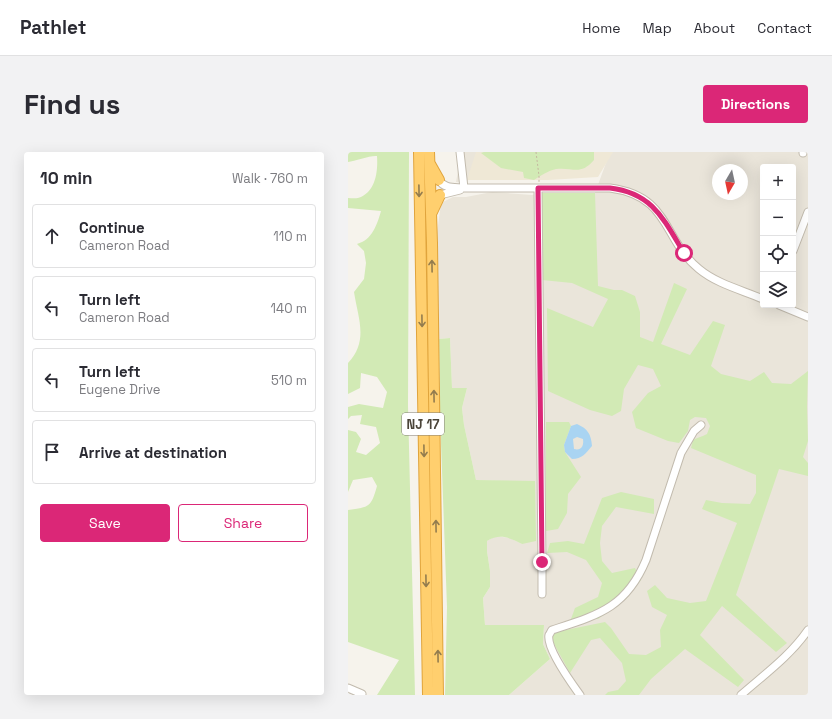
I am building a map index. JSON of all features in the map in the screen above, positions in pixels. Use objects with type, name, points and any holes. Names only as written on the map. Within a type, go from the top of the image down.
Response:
[{"type":"highway","name":"NJ 17","points":[[419,152],[428,695]]},
{"type":"highway","name":"NJ 17","points":[[429,152],[438,695]]},
{"type":"highway","points":[[430,162],[439,180]]},
{"type":"highway","points":[[431,214],[440,195]]},
{"type":"street","points":[[460,152],[464,188]]},
{"type":"street","points":[[439,180],[441,184],[445,186],[464,188],[610,188],[636,195],[644,199],[658,211],[684,253],[699,270],[716,281],[760,298]]},
{"type":"street","points":[[440,195],[464,188]]},
{"type":"street","points":[[538,188],[542,594]]},
{"type":"street","points":[[796,244],[808,212]]},
{"type":"street","points":[[786,308],[808,317]]},
{"type":"street","points":[[580,695],[564,673],[549,640],[549,634],[552,630],[587,619],[606,610],[616,603],[631,587],[646,560],[681,452],[694,431],[701,425]]},
{"type":"street","points":[[742,695],[783,660],[808,630]]},
{"type":"street","points":[[348,688],[362,694]]},
{"type":"path","points":[[536,152],[539,176],[538,188]]},
{"type":"shaded area","points":[[456,152],[477,152],[467,183],[456,182],[459,166]]},
{"type":"shaded area","points":[[476,152],[613,152],[598,177],[548,180],[467,180]]},
{"type":"shaded area","points":[[610,152],[808,152],[808,695],[509,695],[550,659],[543,644],[544,625],[485,625],[483,598],[490,587],[487,541],[495,536],[510,538],[522,544],[535,482],[476,480],[464,425],[462,408],[467,388],[452,388],[450,338],[439,339],[437,233],[441,203],[453,197],[466,197],[492,192],[532,195],[542,193],[595,193]]},
{"type":"green space","points":[[348,152],[409,152],[408,406],[415,695],[377,695],[399,660],[348,642],[348,510],[365,507],[368,505],[373,498],[377,486],[372,477],[353,480],[348,492],[348,430],[356,432],[361,439],[356,452],[366,455],[380,443],[376,427],[360,424],[362,415],[351,416],[348,419],[348,407],[359,404],[383,408],[387,392],[377,377],[361,373],[360,388],[348,394],[348,363],[354,355],[360,338],[359,320],[354,292],[364,279],[366,263],[364,251],[357,244],[367,239],[376,227],[381,211],[348,208],[348,198],[359,198],[366,194],[373,185],[376,174],[377,156],[348,162]]},
{"type":"green space","points":[[594,152],[594,160],[585,168],[576,170],[556,169],[545,173],[534,180],[524,178],[523,172],[501,168],[481,153]]},
{"type":"green space","points":[[542,193],[595,193],[598,286],[614,290],[622,290],[635,296],[640,312],[640,337],[653,342],[674,283],[687,289],[661,344],[690,355],[713,321],[725,325],[711,366],[721,374],[750,381],[764,372],[772,383],[791,384],[808,371],[808,441],[803,457],[808,463],[808,476],[779,469],[736,595],[787,643],[776,652],[722,606],[700,635],[744,680],[738,687],[685,649],[651,679],[639,695],[605,695],[608,692],[618,690],[626,681],[622,663],[600,638],[591,640],[570,673],[554,644],[552,637],[556,632],[605,622],[629,654],[646,655],[661,647],[660,630],[667,615],[652,607],[647,591],[655,585],[667,598],[690,603],[706,601],[737,523],[702,509],[706,500],[722,503],[750,504],[756,493],[756,475],[691,448],[693,440],[707,434],[710,426],[706,418],[695,417],[690,420],[688,431],[679,443],[668,441],[636,428],[632,412],[648,393],[661,386],[653,369],[638,365],[624,389],[621,411],[612,416],[590,410],[548,391],[547,308],[593,327],[608,299],[572,283],[542,280]]},
{"type":"green space","points":[[450,338],[452,388],[467,388],[462,408],[464,425],[476,480],[535,481],[536,541],[522,544],[509,538],[496,537],[487,541],[490,587],[483,598],[485,625],[544,625],[543,644],[550,659],[509,695],[445,695],[447,607],[440,416],[439,339]]},
{"type":"green space","points":[[546,422],[569,422],[571,426],[564,445],[565,452],[581,477],[568,494],[567,513],[558,529],[546,531]]},
{"type":"green space","points":[[621,492],[654,499],[654,514],[616,507],[602,526],[600,543],[602,561],[612,573],[635,568],[641,580],[626,599],[598,619],[571,619],[575,608],[598,597],[602,583],[586,560],[567,552],[547,553],[550,543],[568,541],[584,544],[602,498]]},
{"type":"water","points":[[577,424],[584,428],[590,435],[592,442],[592,446],[586,453],[575,459],[572,459],[565,452],[564,445],[571,426]],"holes":[[[577,437],[583,439],[582,447],[579,449],[574,449],[573,439]]]},
{"type":"route","points":[[542,562],[538,188],[610,188],[636,195],[652,205],[663,217],[684,253]]}]
